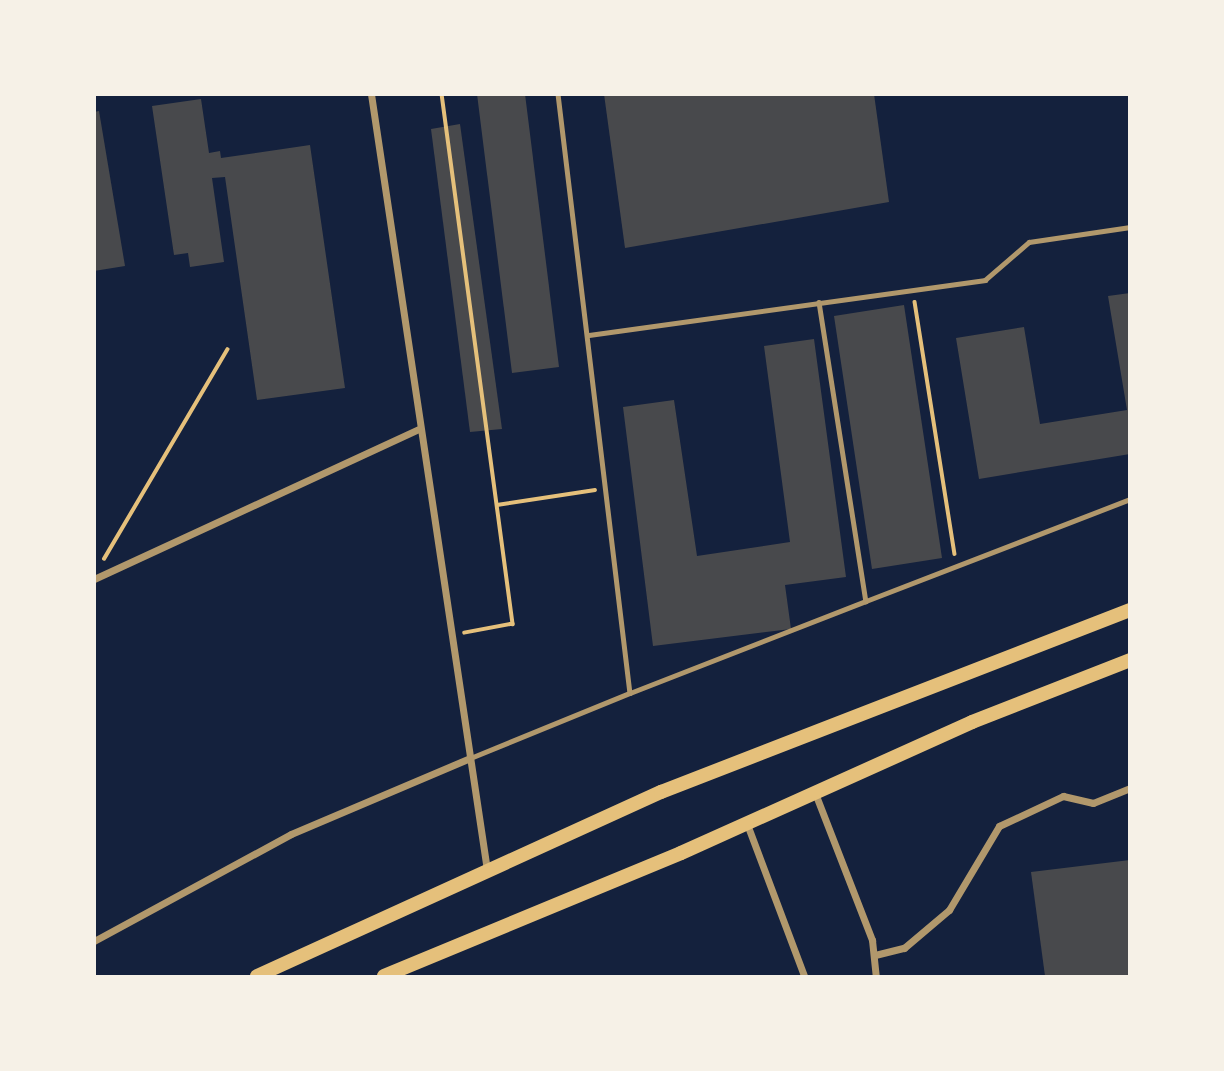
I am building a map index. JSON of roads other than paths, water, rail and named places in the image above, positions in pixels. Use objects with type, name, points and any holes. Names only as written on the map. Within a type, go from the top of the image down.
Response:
[{"type":"main road","points":[[257,976],[661,792],[1129,610]]},
{"type":"main road","points":[[384,976],[1129,660]]},
{"type":"street","points":[[371,94],[468,760],[487,870]]},
{"type":"street","points":[[94,579],[419,429]]},
{"type":"street","points":[[94,941],[291,834],[468,760]]},
{"type":"street","points":[[875,954],[904,948],[949,910],[999,827],[1063,796],[1093,803],[1129,789]]},
{"type":"street","points":[[815,793],[875,954],[876,976]]},
{"type":"street","points":[[747,824],[804,976]]},
{"type":"lane","points":[[558,94],[609,487],[630,693]]},
{"type":"lane","points":[[589,335],[985,280],[1029,242],[1129,227]]},
{"type":"lane","points":[[819,302],[866,601]]},
{"type":"lane","points":[[468,760],[957,563],[1129,499]]}]
